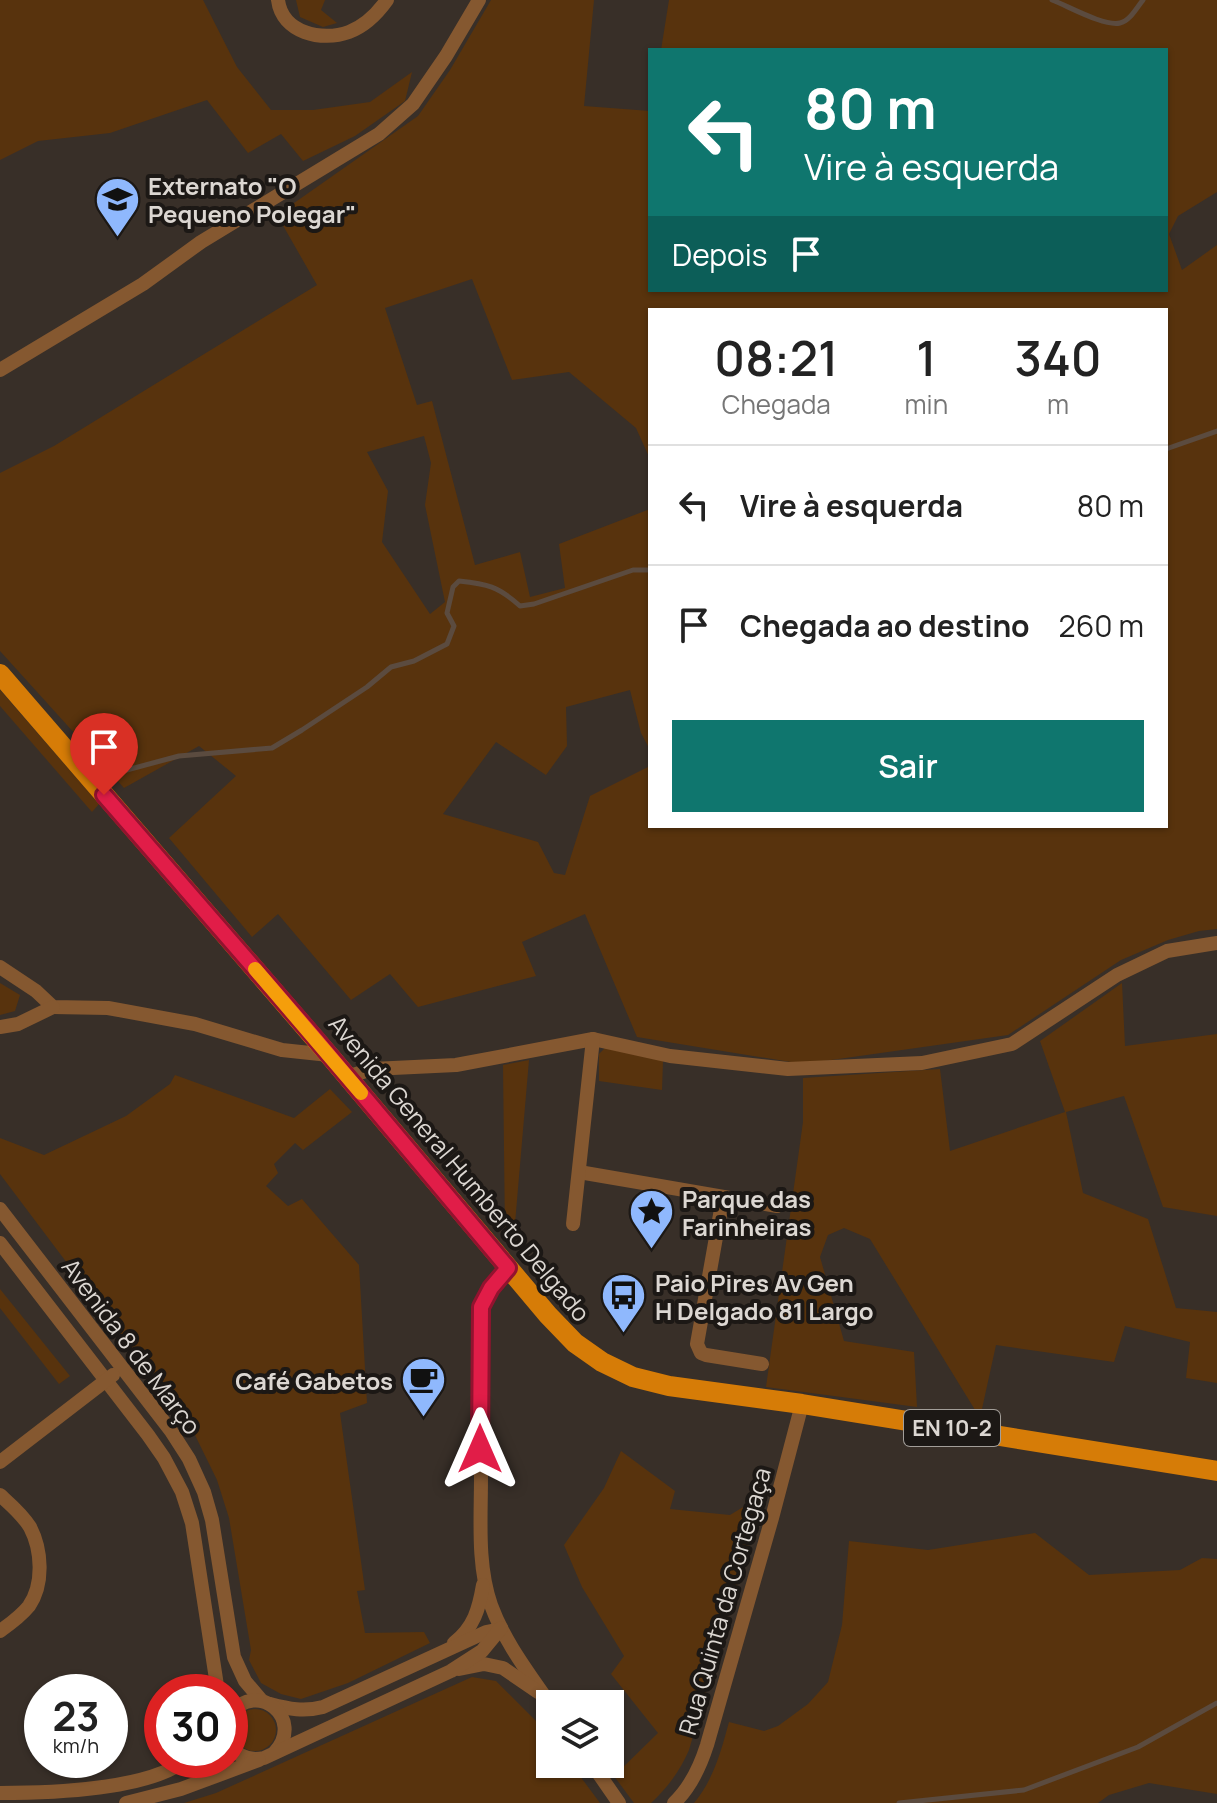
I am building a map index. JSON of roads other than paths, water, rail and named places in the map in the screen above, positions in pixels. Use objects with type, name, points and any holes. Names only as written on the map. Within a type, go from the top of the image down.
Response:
[{"type":"main road","name":"Avenida General Humberto Delgado","points":[[0,674],[329,1055],[548,1315],[575,1343],[602,1362],[633,1377],[669,1386],[802,1404],[1217,1471]]},
{"type":"street","points":[[278,0],[287,21],[303,32],[324,36],[347,33],[364,25],[387,0]]},
{"type":"street","points":[[0,370],[143,284],[201,242],[379,134],[413,104],[479,0]]},
{"type":"street","points":[[347,1077],[372,1069],[456,1065],[593,1039],[670,1056],[788,1069],[922,1063],[1012,1044],[1117,975],[1167,951],[1217,943]]},
{"type":"street","points":[[0,967],[36,991],[53,1007]]},
{"type":"street","points":[[0,1027],[18,1024],[53,1007],[108,1008],[195,1024],[282,1050],[329,1055]]},
{"type":"street","points":[[573,1224],[593,1039]]},
{"type":"street","points":[[579,1172],[777,1206]]},
{"type":"street","points":[[723,1198],[697,1344],[701,1353],[706,1355],[762,1364]]},
{"type":"street","name":"Avenida 8 de Março","points":[[0,1209],[171,1431],[189,1459],[212,1520],[234,1657],[245,1681],[282,1716],[285,1725],[282,1742],[268,1756]]},
{"type":"street","name":"Avenida 8 de Março","points":[[0,1243],[164,1458],[182,1492],[194,1537],[215,1674]]},
{"type":"street","points":[[508,1268],[491,1288],[481,1307],[481,1542],[490,1602],[501,1628],[541,1690]]},
{"type":"street","points":[[0,1462],[122,1368]]},
{"type":"street","name":"Rua Quinta da Cortegaça","points":[[674,1803],[698,1772],[707,1745],[802,1404]]},
{"type":"street","points":[[0,1495],[31,1529],[39,1566],[37,1586],[29,1605],[0,1631]]},
{"type":"street","points":[[443,1652],[474,1621],[484,1576]]},
{"type":"street","points":[[248,1702],[266,1702],[296,1711],[323,1707],[486,1632],[501,1628]]},
{"type":"street","points":[[126,1803],[181,1789],[268,1756],[451,1671],[482,1651],[501,1628]]},
{"type":"street","points":[[451,1671],[484,1664],[503,1668],[536,1691]]},
{"type":"street","points":[[248,1758],[256,1760],[268,1756]]},
{"type":"street","points":[[0,1793],[31,1794],[96,1788],[144,1778]]},
{"type":"street","points":[[602,1778],[619,1803]]},
{"type":"waterway","points":[[1052,0],[1113,23],[1127,20],[1143,0]]},
{"type":"waterway","points":[[1168,448],[1217,431]]},
{"type":"waterway","points":[[108,775],[179,756],[272,748],[367,687],[391,667],[414,661],[447,644],[454,626],[447,613],[453,587],[459,581],[492,587],[520,606],[633,570],[648,570]]},
{"type":"waterway","points":[[899,1803],[1024,1790],[1138,1747],[1217,1703]]},
{"type":"place","name":"Externato \"O Pequeno Polegar\"","points":[[117,238]]},
{"type":"place","name":"Parque das Farinheiras","points":[[651,1251]]},
{"type":"place","name":"Paio Pires Av Gen H Delgado 81 Largo","points":[[624,1335]]},
{"type":"place","name":"Café Gabetos","points":[[424,1419]]}]
